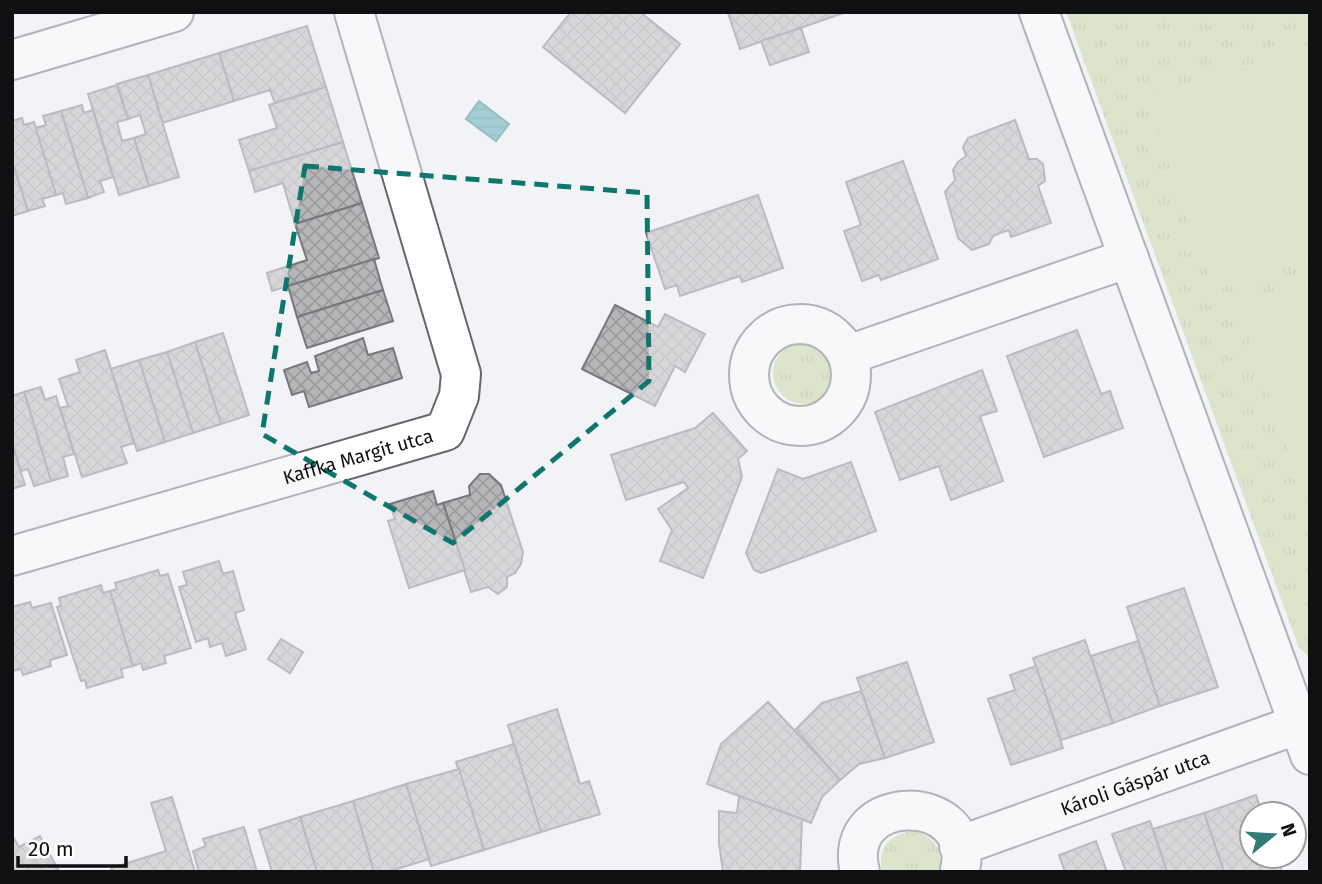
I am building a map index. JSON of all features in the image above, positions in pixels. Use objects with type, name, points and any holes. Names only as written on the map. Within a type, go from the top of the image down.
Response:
[{"type":"street","name":"Kaffka Margit utca","points":[[12,556],[445,431],[459,397],[461,374],[354,12]]},
{"type":"street","points":[[1039,12],[1306,733]]},
{"type":"street","points":[[12,60],[169,13]]},
{"type":"street","points":[[848,355],[1129,258]]},
{"type":"street","name":"Károli Gáspár utca","points":[[860,872],[860,847],[866,832],[877,819],[892,811],[908,808],[925,811],[940,818],[952,830],[959,859],[1306,733]]},
{"type":"highlighted area","points":[[305,166],[647,193],[649,381],[453,543],[262,434]]},
{"type":"green space","points":[[1066,12],[1310,12],[1310,44],[1148,99],[1214,290],[1310,257],[1310,281],[1238,306],[1310,509],[1310,657],[1299,648]]},
{"type":"green space","points":[[1310,44],[1310,257],[1214,290],[1148,99]]},
{"type":"green space","points":[[1310,281],[1310,509],[1238,306]]},
{"type":"green space","points":[[804,342],[826,351],[835,373],[826,395],[804,404],[782,395],[773,373],[782,351]]},
{"type":"green space","points":[[914,831],[927,837],[936,846],[940,857],[939,872],[882,872],[882,856],[887,843],[898,835]]},
{"type":"water","points":[[479,101],[509,124],[496,141],[466,119]]},
{"type":"building","points":[[571,12],[640,12],[680,44],[625,113],[543,47]]},
{"type":"building","points":[[846,12],[740,49],[728,13]]},
{"type":"building","points":[[307,26],[326,87],[275,103],[270,90],[234,101],[219,53]]},
{"type":"building","points":[[801,28],[809,52],[770,65],[761,41]]},
{"type":"building","points":[[219,53],[234,101],[162,123],[148,75]]},
{"type":"building","points":[[148,75],[179,177],[149,186],[134,138],[146,134],[140,115],[128,119],[117,84]]},
{"type":"building","points":[[117,85],[128,119],[117,122],[122,141],[134,138],[149,186],[119,195],[88,94]]},
{"type":"building","points":[[326,87],[343,142],[249,171],[239,140],[277,128],[269,105]]},
{"type":"building","points":[[82,105],[84,113],[93,110],[113,177],[100,181],[104,192],[88,198],[61,111]]},
{"type":"building","points":[[61,111],[88,198],[66,204],[63,193],[56,195],[35,128],[46,125],[43,116]]},
{"type":"building","points":[[22,118],[24,125],[34,122],[56,195],[42,199],[45,206],[28,211],[12,161],[12,121]]},
{"type":"building","points":[[1015,120],[1029,159],[1037,159],[1043,164],[1045,181],[1038,186],[1051,223],[1011,237],[1009,230],[1000,233],[993,236],[989,244],[972,250],[958,238],[945,192],[955,180],[953,170],[966,156],[963,147],[968,138]]},
{"type":"building","points":[[343,142],[362,203],[295,224],[283,183],[255,192],[249,171]]},
{"type":"building","points":[[12,161],[28,211],[12,216]]},
{"type":"building","points":[[903,161],[938,259],[881,280],[879,275],[862,281],[844,231],[861,225],[846,182]]},
{"type":"building","points":[[758,195],[783,268],[742,282],[740,276],[680,296],[677,285],[665,289],[646,233]]},
{"type":"building","points":[[362,203],[379,258],[272,291],[267,273],[307,260],[295,224]]},
{"type":"building","points":[[374,259],[383,290],[297,317],[288,286]]},
{"type":"building","points":[[383,290],[393,321],[307,348],[297,317]]},
{"type":"building","points":[[615,305],[658,327],[665,314],[705,334],[685,372],[675,366],[655,406],[582,369]]},
{"type":"building","points":[[1077,330],[1101,394],[1110,391],[1123,428],[1044,457],[1007,356]]},
{"type":"building","points":[[223,333],[249,415],[221,424],[195,342]]},
{"type":"building","points":[[363,338],[368,355],[393,348],[402,378],[309,407],[304,391],[292,395],[284,370],[307,362],[311,373],[319,371],[315,356]]},
{"type":"building","points":[[195,342],[221,424],[193,433],[167,352]]},
{"type":"building","points":[[105,350],[134,443],[121,447],[127,463],[82,477],[60,408],[68,406],[59,379],[80,372],[76,360]]},
{"type":"building","points":[[167,352],[193,433],[165,442],[139,360]]},
{"type":"building","points":[[139,360],[165,442],[137,451],[111,369]]},
{"type":"building","points":[[982,370],[997,411],[980,416],[1003,481],[951,500],[939,466],[900,480],[875,412]]},
{"type":"building","points":[[41,387],[45,400],[56,396],[74,454],[63,457],[68,476],[51,481],[24,392]]},
{"type":"building","points":[[24,392],[51,481],[34,486],[28,469],[21,471],[12,444],[12,396]]},
{"type":"building","points":[[713,413],[747,451],[738,459],[742,477],[703,578],[660,561],[672,530],[658,509],[688,488],[684,482],[626,500],[611,455],[695,428]]},
{"type":"building","points":[[12,444],[25,485],[12,489]]},
{"type":"building","points":[[851,462],[876,531],[761,573],[754,570],[746,553],[778,469],[803,479]]},
{"type":"building","points":[[480,474],[489,474],[501,485],[523,552],[521,564],[515,573],[507,577],[507,587],[498,594],[488,587],[471,592],[443,503],[470,495],[469,486]]},
{"type":"building","points":[[433,491],[437,505],[443,503],[465,570],[409,588],[388,521],[395,519],[390,504]]},
{"type":"building","points":[[219,561],[223,574],[233,571],[244,610],[235,613],[246,649],[226,656],[222,643],[210,647],[208,638],[196,642],[179,587],[187,585],[183,572]]},
{"type":"building","points":[[158,570],[160,576],[168,574],[191,648],[164,656],[166,663],[143,670],[141,663],[133,666],[110,591],[117,589],[115,583]]},
{"type":"building","points":[[101,585],[103,593],[110,591],[133,666],[121,669],[123,677],[87,688],[85,680],[81,681],[57,607],[61,606],[59,598]]},
{"type":"building","points":[[1184,588],[1218,687],[1160,706],[1127,607]]},
{"type":"building","points":[[30,602],[32,608],[51,603],[67,655],[50,660],[51,666],[23,675],[21,669],[12,671],[12,607]]},
{"type":"building","points":[[281,639],[303,652],[290,673],[268,659]]},
{"type":"building","points":[[1085,640],[1113,723],[1061,740],[1033,658]]},
{"type":"building","points":[[1138,641],[1160,706],[1113,723],[1091,656]]},
{"type":"building","points":[[907,662],[934,742],[885,758],[857,678]]},
{"type":"building","points":[[1036,666],[1063,748],[1011,765],[988,699],[1015,690],[1010,675]]},
{"type":"building","points":[[861,691],[885,758],[859,764],[840,780],[796,729],[822,703]]},
{"type":"building","points":[[768,702],[840,780],[822,797],[811,823],[707,784],[721,744]]},
{"type":"building","points":[[557,709],[580,784],[589,781],[600,814],[541,832],[508,725]]},
{"type":"building","points":[[514,744],[541,832],[484,850],[456,762]]},
{"type":"building","points":[[459,769],[484,850],[431,866],[406,784]]},
{"type":"building","points":[[406,784],[429,859],[387,872],[374,872],[353,801]]},
{"type":"building","points":[[1256,795],[1258,800],[1242,800]]},
{"type":"building","points":[[739,796],[802,819],[800,872],[723,872],[719,811],[737,813]]},
{"type":"building","points":[[172,797],[195,872],[113,872],[111,868],[166,851],[151,803]]},
{"type":"building","points":[[353,801],[374,872],[317,872],[300,817]]},
{"type":"building","points":[[1238,801],[1238,870],[1282,872],[1224,872],[1204,813]]},
{"type":"building","points":[[1204,813],[1224,872],[1167,872],[1153,829]]},
{"type":"building","points":[[300,817],[317,872],[272,872],[259,830]]},
{"type":"building","points":[[1150,821],[1167,872],[1126,872],[1112,834]]},
{"type":"building","points":[[244,827],[257,872],[199,872],[193,851],[206,846],[203,839]]},
{"type":"building","points":[[12,835],[19,847],[40,836],[59,871],[12,872]]},
{"type":"building","points":[[1096,841],[1107,872],[1065,872],[1059,855]]}]
